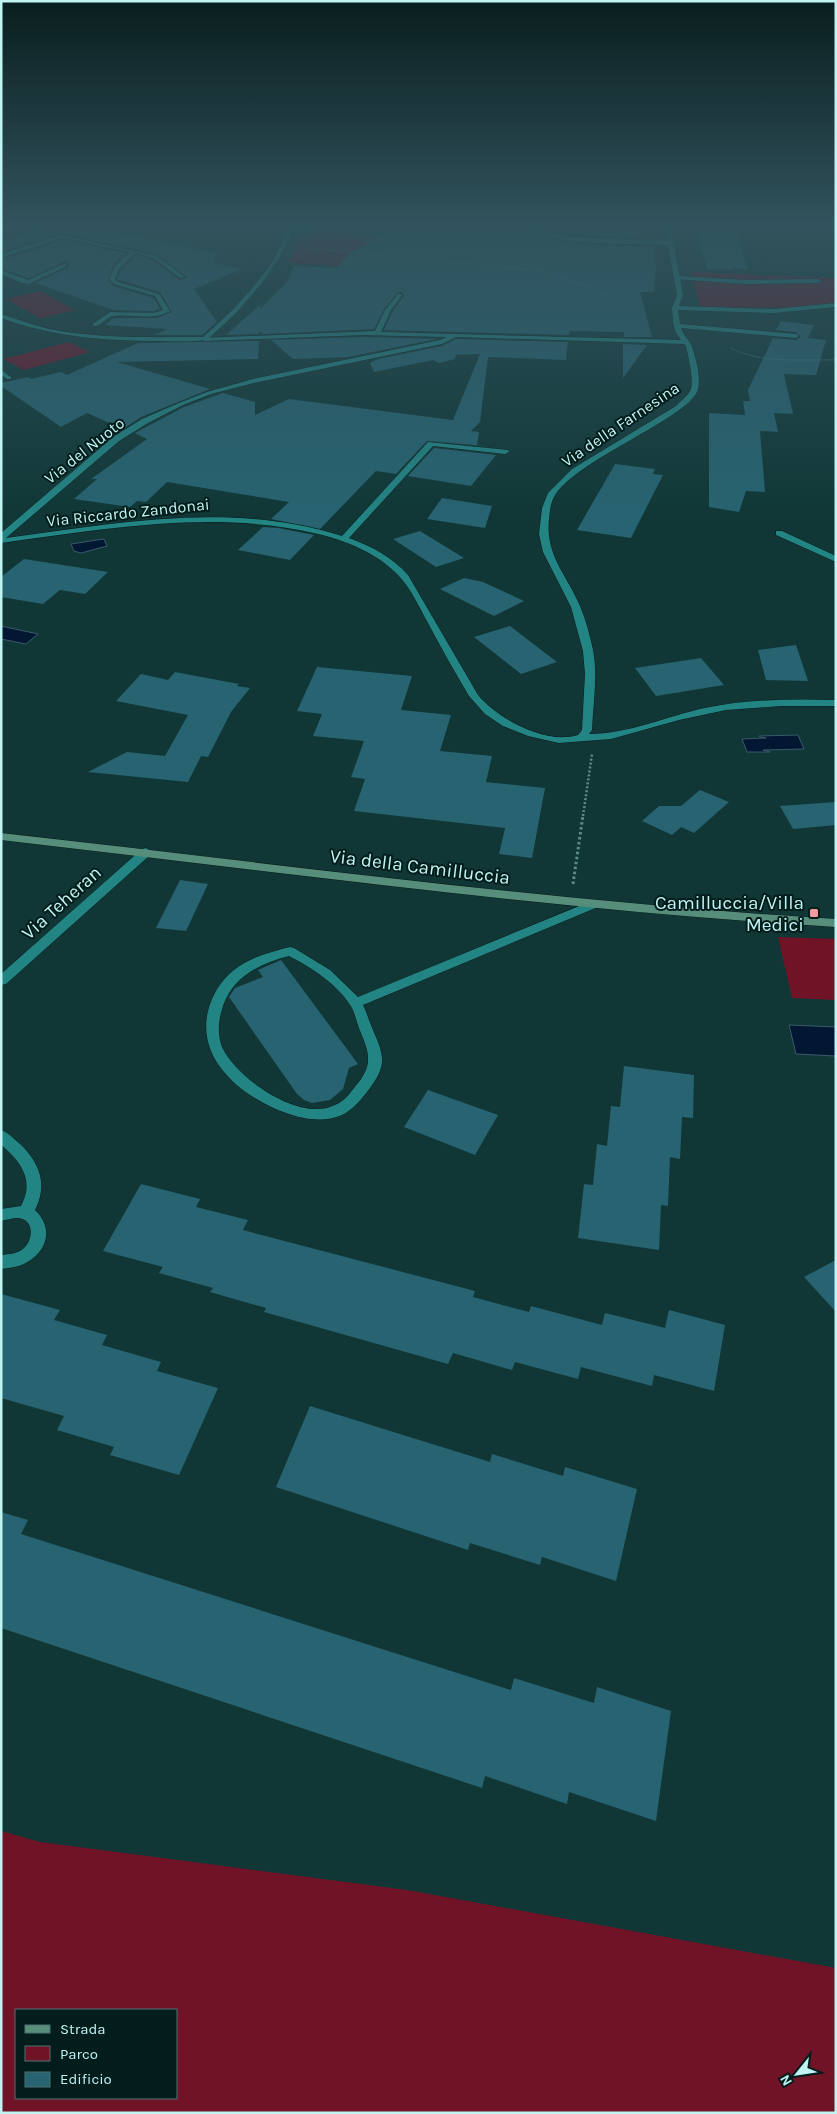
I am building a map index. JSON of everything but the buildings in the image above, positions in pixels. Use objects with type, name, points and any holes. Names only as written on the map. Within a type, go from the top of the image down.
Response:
[{"type":"main road","name":"Via della Camilluccia","points":[[1,836],[570,902],[731,917],[836,923]]},
{"type":"street","points":[[14,321],[30,326],[78,334],[205,339],[376,333],[686,342]]},
{"type":"street","points":[[95,325],[101,321]]},
{"type":"street","points":[[205,339],[224,321]]},
{"type":"street","points":[[376,333],[382,321]]},
{"type":"street","points":[[676,321],[677,326],[796,336]]},
{"type":"street","name":"Via della Farnesina","points":[[582,738],[587,730],[590,674],[588,651],[576,607],[548,552],[543,534],[546,508],[551,495],[575,471],[688,399],[695,389],[696,379],[693,360],[677,326]]},
{"type":"street","name":"Via del Nuoto","points":[[1,539],[116,439],[145,421],[181,404],[253,381],[442,342],[456,335]]},
{"type":"street","points":[[1,372],[9,378]]},
{"type":"street","points":[[342,538],[431,444],[505,452]]},
{"type":"street","name":"Via Riccardo Zandonai","points":[[1,539],[165,521],[214,518],[280,523],[342,538],[375,552],[404,575],[474,696],[489,712],[516,728],[564,741],[611,737],[690,714],[746,705],[777,702],[836,703]]},
{"type":"street","points":[[779,533],[836,560]]},
{"type":"street","name":"Via Teheran","points":[[1,981],[146,852]]},
{"type":"street","points":[[355,1003],[594,904]]},
{"type":"street","points":[[290,951],[305,958],[327,975],[355,1003],[375,1050],[376,1059],[372,1071],[363,1086],[347,1105],[335,1113],[313,1114],[296,1111],[264,1098],[245,1085],[215,1047],[212,1034],[216,1000],[226,984],[239,973],[266,956],[290,951]]},
{"type":"street","points":[[1,1136],[22,1156],[34,1175],[35,1194],[25,1213]]},
{"type":"street","points":[[1,1214],[16,1211],[25,1213],[33,1217],[41,1231],[39,1240],[34,1248],[25,1256],[2,1264]]},
{"type":"path","points":[[726,345],[735,352],[749,355],[836,360]]},
{"type":"path","points":[[570,902],[592,754],[582,738]]},
{"type":"green space","points":[[69,342],[90,352],[24,370],[3,359]]},
{"type":"green space","points":[[778,937],[836,939],[836,1000],[792,998]]},
{"type":"green space","points":[[1,1831],[40,1842],[407,1890],[836,1968],[836,2113],[1,2113]]},
{"type":"water","points":[[104,539],[107,546],[81,553],[74,551],[71,544]]},
{"type":"water","points":[[1,626],[38,634],[26,644],[1,639]]},
{"type":"water","points":[[798,735],[804,749],[747,752],[742,739],[766,738],[759,736]]},
{"type":"water","points":[[789,1025],[836,1027],[836,1056],[796,1054]]},
{"type":"place","name":"Camilluccia/Villa Medici","points":[[814,913]]}]
